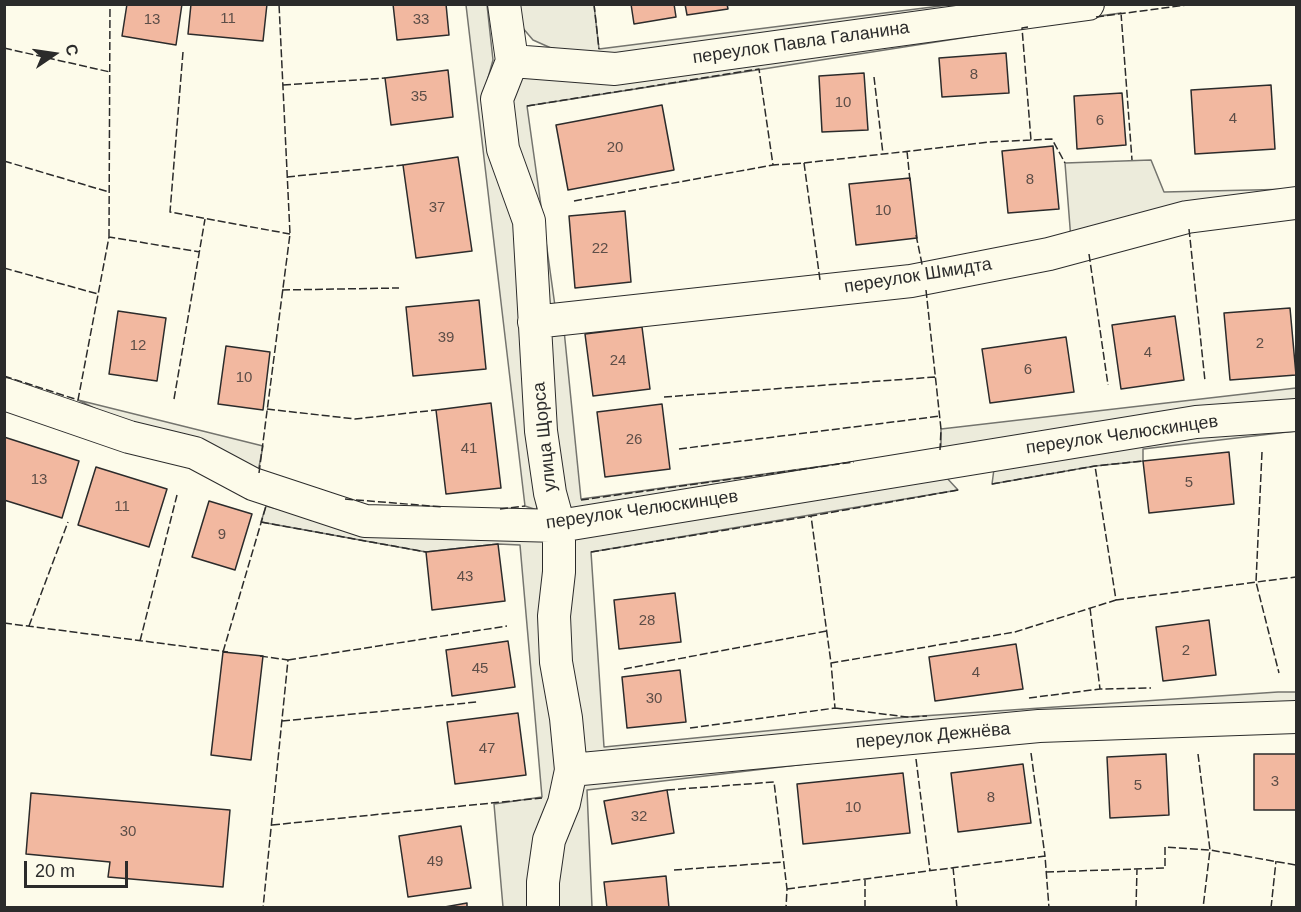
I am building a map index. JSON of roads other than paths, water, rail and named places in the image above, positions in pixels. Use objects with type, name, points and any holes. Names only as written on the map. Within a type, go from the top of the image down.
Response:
[{"type":"street","name":"улица Щорса","points":[[504,4],[512,61],[497,99],[503,149],[529,221],[541,431],[550,493],[559,526],[559,572],[554,616],[556,662],[566,718],[571,770],[564,803],[549,840],[543,882],[543,908]]},
{"type":"street","name":"переулок Павла Галанина","points":[[512,61],[615,69],[1088,4]]},
{"type":"street","name":"переулок Шмидта","points":[[534,322],[911,281],[1049,254],[1187,217],[1296,203]]},
{"type":"street","name":"переулок Челюскинцев","points":[[4,394],[129,437],[195,453],[253,484],[365,521],[559,526],[1196,422],[1296,415]]},
{"type":"street","name":"переулок Дежнёва","points":[[571,770],[1039,726],[1296,717]]}]
